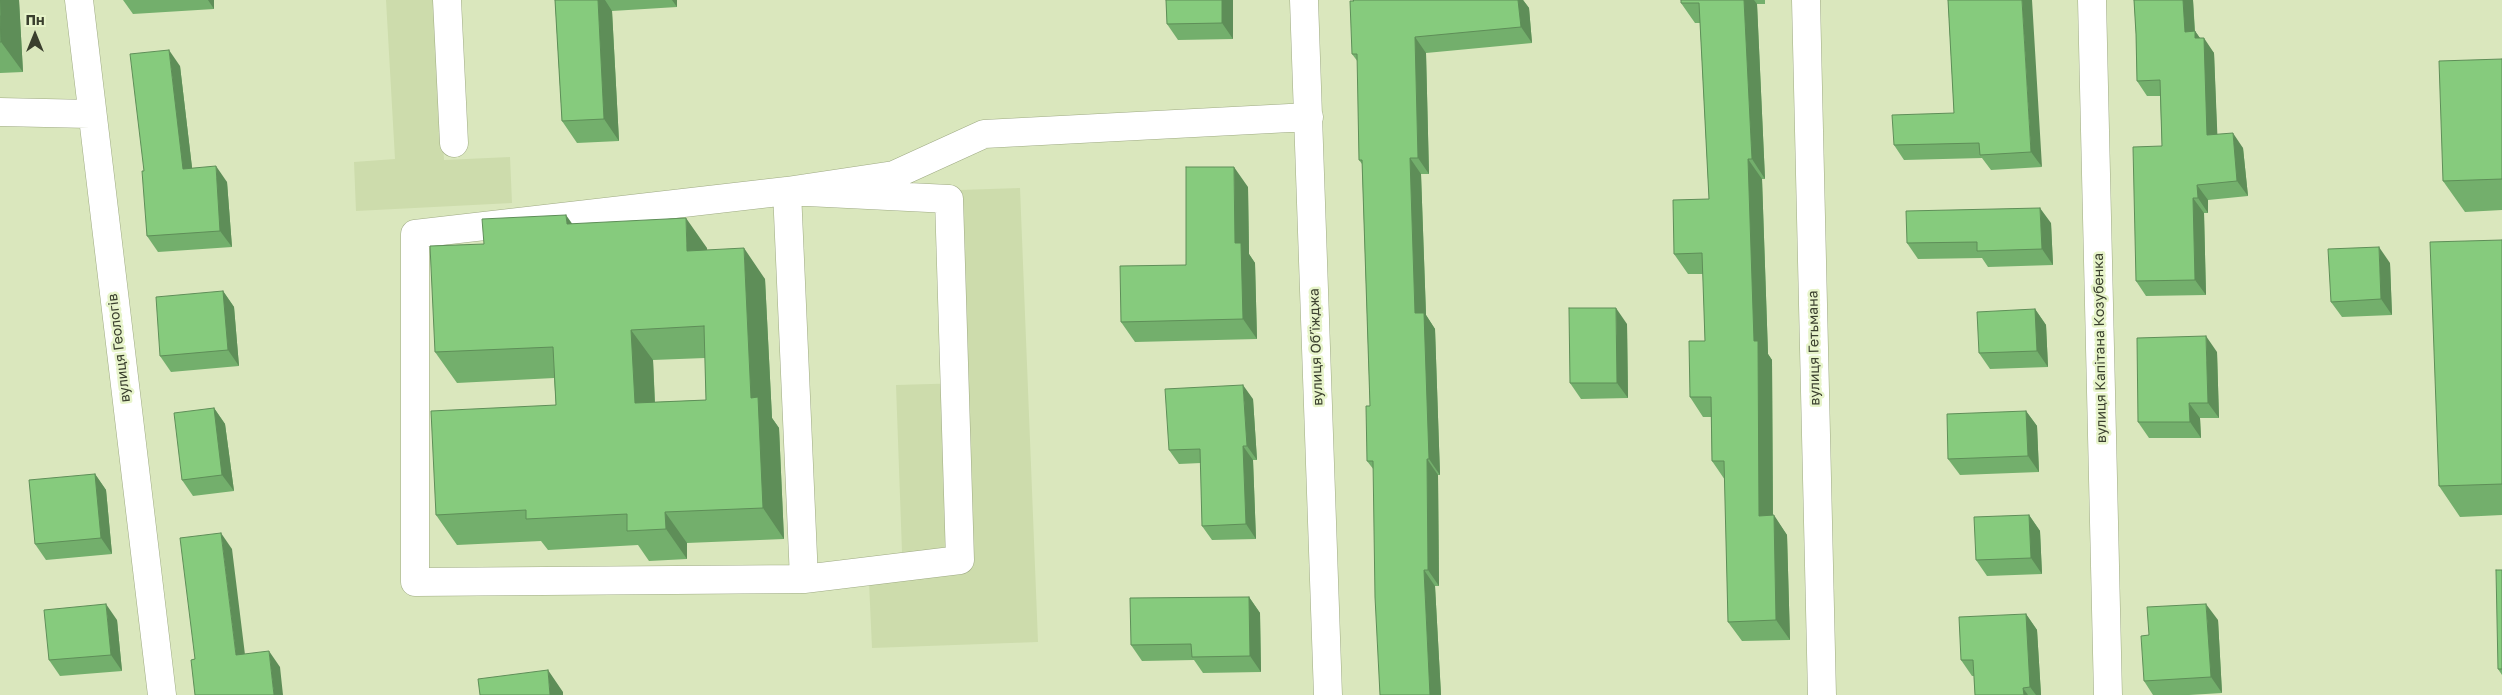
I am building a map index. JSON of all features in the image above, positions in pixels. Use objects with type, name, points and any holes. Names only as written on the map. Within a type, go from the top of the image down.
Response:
[{"type":"street","name":"вулиця Геологів","points":[[79,0],[90,114],[162,695]]},
{"type":"street","points":[[448,0],[454,143]]},
{"type":"street","name":"вулиця Обʼїжджа","points":[[1304,0],[1328,695]]},
{"type":"street","name":"вулиця Гетьмана","points":[[1806,0],[1822,695]]},
{"type":"street","name":"вулиця Капітана Козубенка","points":[[2092,0],[2108,695]]},
{"type":"street","points":[[0,112],[90,114]]},
{"type":"street","points":[[788,191],[949,199],[960,560],[804,578],[415,582],[415,234],[788,191],[894,175],[984,134],[1309,118]]},
{"type":"street","points":[[788,191],[804,578]]},
{"type":"shaded area","points":[[386,0],[435,0],[444,160],[510,157],[512,203],[356,211],[354,162],[395,159]]},
{"type":"shaded area","points":[[1020,188],[1038,642],[872,648],[869,582],[903,580],[896,385],[966,383],[959,190]]},
{"type":"building","points":[[555,0],[598,0],[604,119],[562,121]]},
{"type":"building","points":[[1166,0],[1222,0],[1222,23],[1167,24]]},
{"type":"building","points":[[1518,0],[1521,27],[1415,37],[1418,158],[1410,158],[1415,313],[1424,313],[1429,459],[1427,459],[1428,570],[1424,570],[1430,695],[1380,695],[1375,597],[1373,461],[1367,461],[1366,406],[1370,406],[1362,160],[1359,160],[1357,54],[1352,54],[1350,1]]},
{"type":"building","points":[[1681,0],[1744,0],[1752,159],[1748,159],[1754,341],[1758,341],[1759,516],[1774,515],[1776,620],[1728,622],[1724,461],[1712,461],[1711,397],[1690,397],[1689,341],[1705,341],[1702,253],[1674,254],[1673,200],[1709,199],[1699,3],[1681,3]]},
{"type":"building","points":[[1948,0],[2022,0],[2031,152],[1980,155],[1979,143],[1894,145],[1892,115],[1954,113]]},
{"type":"building","points":[[2134,0],[2183,0],[2185,32],[2195,31],[2195,38],[2204,38],[2207,135],[2233,133],[2237,181],[2197,185],[2198,198],[2193,198],[2195,280],[2136,281],[2133,147],[2162,146],[2160,80],[2137,81]]},
{"type":"building","points":[[169,50],[183,169],[216,166],[220,231],[147,236],[142,171],[144,171],[130,54]]},
{"type":"building","points":[[2502,59],[2502,179],[2443,181],[2439,61]]},
{"type":"building","points":[[1186,167],[1234,167],[1235,243],[1241,243],[1243,319],[1121,322],[1120,266],[1186,265]]},
{"type":"building","points":[[2040,208],[2042,249],[1977,251],[1977,242],[1907,243],[1906,211]]},
{"type":"building","points":[[566,215],[567,224],[686,218],[687,251],[744,248],[751,398],[758,397],[763,508],[665,512],[666,529],[627,531],[627,514],[526,519],[526,510],[436,515],[431,411],[556,405],[553,347],[435,352],[430,246],[484,244],[482,219]],"holes":[[[704,326],[706,400],[635,403],[631,330]]]},
{"type":"building","points":[[2502,240],[2502,484],[2439,486],[2430,242]]},
{"type":"building","points":[[2379,247],[2381,299],[2331,302],[2328,249]]},
{"type":"building","points":[[223,291],[228,350],[160,356],[156,297]]},
{"type":"building","points":[[1569,308],[1616,308],[1617,383],[1570,383]]},
{"type":"building","points":[[2035,309],[2037,351],[1979,353],[1977,312]]},
{"type":"building","points":[[2206,336],[2208,403],[2189,403],[2190,422],[2138,422],[2137,338]]},
{"type":"building","points":[[1243,385],[1247,446],[1243,446],[1246,524],[1202,526],[1200,449],[1169,450],[1165,389]]},
{"type":"building","points":[[214,408],[222,475],[182,480],[174,413]]},
{"type":"building","points":[[2026,411],[2028,456],[1948,459],[1947,414]]},
{"type":"building","points":[[95,474],[101,538],[35,544],[29,480]]},
{"type":"building","points":[[2029,515],[2031,558],[1976,560],[1974,517]]},
{"type":"building","points":[[221,533],[236,655],[269,651],[274,695],[195,695],[191,660],[195,659],[180,538]]},
{"type":"building","points":[[2496,570],[2502,570],[2502,669],[2498,669]]},
{"type":"building","points":[[1249,597],[1250,656],[1192,657],[1191,644],[1131,645],[1130,598]]},
{"type":"building","points":[[106,604],[111,655],[49,660],[44,610]]},
{"type":"building","points":[[2206,604],[2211,677],[2144,681],[2141,636],[2149,635],[2147,607]]},
{"type":"building","points":[[2026,614],[2030,687],[2023,688],[2024,695],[1975,695],[1973,660],[1961,660],[1959,617]]},
{"type":"building","points":[[548,670],[550,695],[480,695],[478,679]]}]
